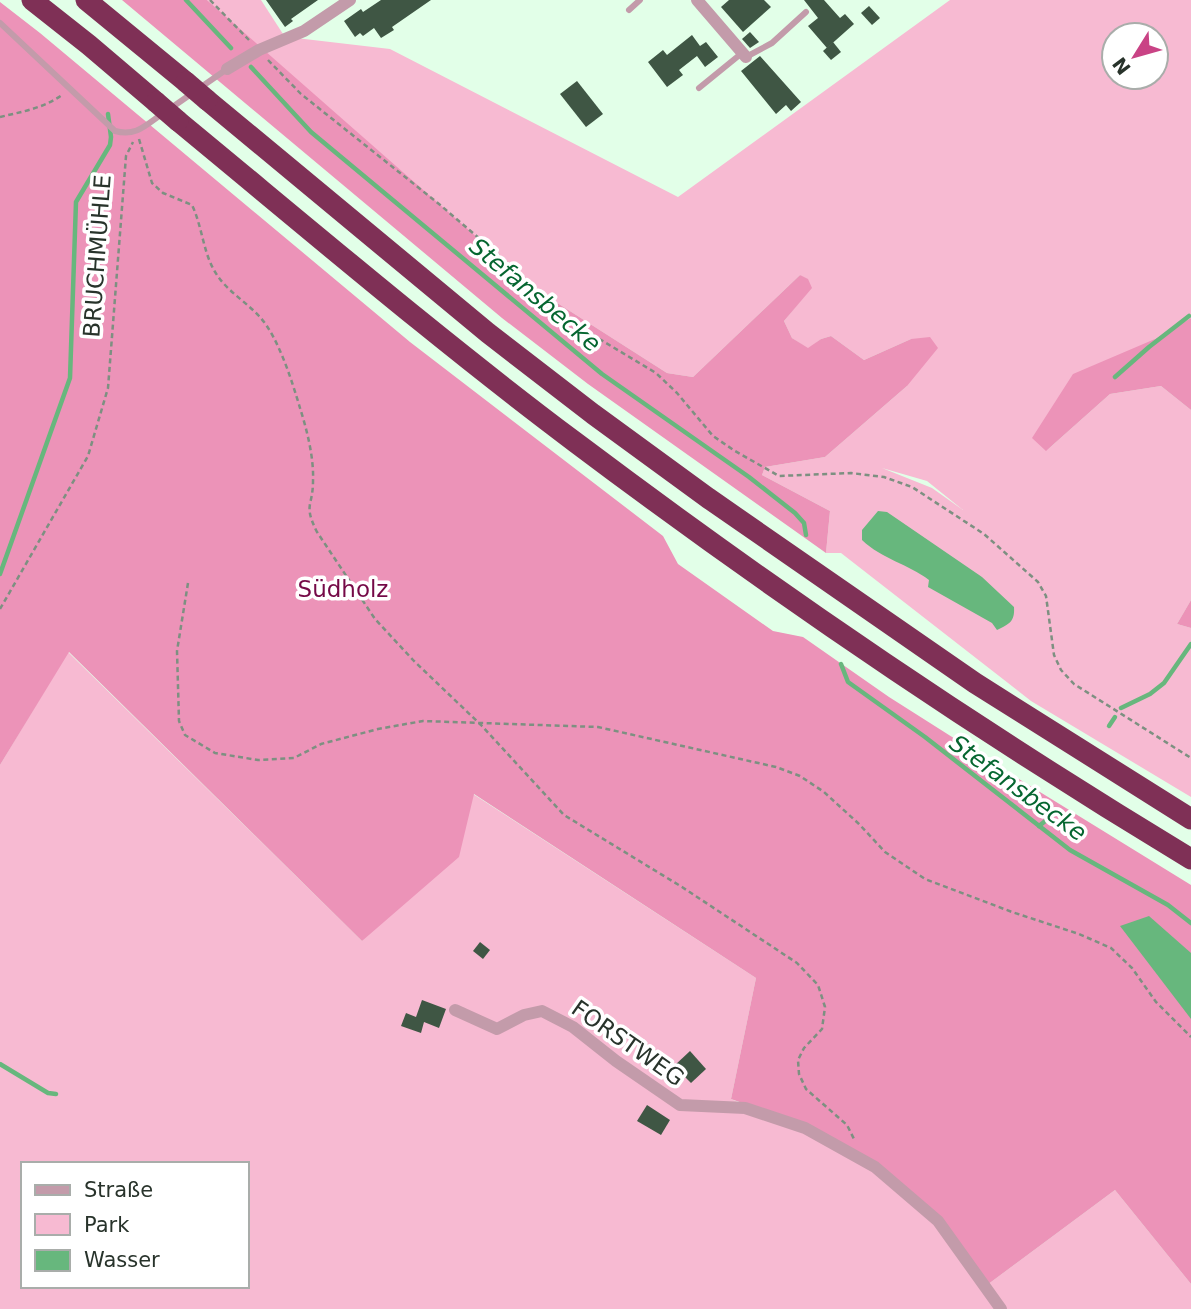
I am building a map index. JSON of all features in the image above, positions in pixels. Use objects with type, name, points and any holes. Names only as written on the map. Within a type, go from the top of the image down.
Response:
[{"type":"highway","points":[[32,0],[488,374],[686,524],[848,638],[1128,821],[1191,859]]},
{"type":"highway","points":[[86,0],[488,333],[656,460],[975,683],[1191,819]]},
{"type":"street","points":[[227,69],[259,50],[304,30],[350,0]]},
{"type":"street","points":[[697,0],[744,55]]},
{"type":"street","name":"FORSTWEG","points":[[455,1010],[497,1029],[524,1015],[542,1011],[573,1027],[616,1061],[680,1105],[745,1108],[804,1128],[860,1158],[875,1167],[939,1221],[1001,1309]]},
{"type":"lane","points":[[629,10],[640,0]]},
{"type":"lane","points":[[699,88],[744,55],[772,43],[806,12]]},
{"type":"lane","points":[[0,23],[115,131],[125,134],[137,132],[227,69]]},
{"type":"path","points":[[210,0],[302,94],[439,204],[515,269],[551,305],[591,334],[656,373],[677,393],[713,436],[779,476],[851,473],[884,477],[912,487],[984,534],[1038,582],[1046,596],[1054,655],[1061,670],[1074,684],[1191,758]]},
{"type":"path","points":[[0,117],[55,101],[71,89]]},
{"type":"path","points":[[137,132],[152,183],[163,193],[192,205],[213,268],[226,288],[271,330],[300,408],[313,482],[309,517],[375,619],[414,661],[481,724],[564,815],[682,887],[797,963],[818,985],[825,1007],[822,1029],[804,1048],[798,1060],[799,1074],[806,1089],[847,1125],[857,1144],[860,1158]]},
{"type":"path","name":"BRUCHMÜHLE","points":[[0,609],[89,456],[100,419],[108,387],[126,156],[137,132]]},
{"type":"path","points":[[188,583],[177,651],[179,721],[185,735],[215,753],[258,760],[294,758],[321,744],[423,721],[598,727],[776,766],[800,776],[824,792],[885,852],[925,879],[1111,948],[1132,968],[1156,1002],[1191,1037]]},
{"type":"green space","points":[[122,0],[207,0],[537,290],[667,373],[693,377],[800,275],[808,279],[812,288],[784,321],[792,338],[808,348],[831,336],[864,360],[911,339],[930,337],[938,348],[907,386],[825,457],[765,467],[762,475],[830,511],[826,553],[588,384],[502,318]]},
{"type":"green space","points":[[207,0],[261,0],[283,34],[258,46]]},
{"type":"green space","points":[[950,0],[1191,0],[1191,318],[1155,339],[1046,451],[1110,394],[1161,386],[1191,410],[1191,600],[1177,624],[1191,628],[1191,797],[1031,701],[841,553],[826,553],[830,511],[762,475],[765,467],[825,457],[907,386],[911,339],[864,360],[831,336],[821,339],[808,349],[792,338],[784,321],[811,288],[800,275],[693,377],[667,373],[537,290],[264,52],[296,38],[390,49],[678,197]],"holes":[[[882,468],[927,481],[963,510],[932,488]]]},
{"type":"green space","name":"Südholz","points":[[0,2],[410,342],[663,536],[678,564],[773,631],[803,637],[889,697],[1191,885],[1191,1284],[1115,1190],[987,1285],[941,1220],[810,1127],[731,1099],[756,978],[474,794],[459,857],[362,941],[69,652],[0,765]]},
{"type":"green space","points":[[1191,318],[1191,410],[1161,386],[1110,394],[1046,451],[1032,438],[1073,374],[1155,339]]},
{"type":"green space","points":[[1191,600],[1191,628],[1177,624]]},
{"type":"green space","points":[[68,652],[362,941],[473,794],[756,978],[731,1099],[804,1130],[873,1168],[938,1224],[987,1285],[1115,1190],[1191,1284],[1191,1309],[0,1309],[0,765]]},
{"type":"water","points":[[878,511],[887,512],[982,577],[1014,607],[1010,622],[997,630],[992,623],[928,587],[929,580],[921,574],[870,547],[862,540],[862,530]]},
{"type":"water","points":[[1149,916],[1191,953],[1191,1019],[1120,926]]},
{"type":"building","points":[[266,0],[318,0],[291,19],[293,21],[285,27]]},
{"type":"building","points":[[381,0],[431,0],[392,27],[394,30],[381,38],[374,28],[363,36],[360,33],[355,37],[344,21]]},
{"type":"building","points":[[729,0],[764,0],[771,7],[743,32],[721,7]]},
{"type":"building","points":[[804,0],[824,0],[840,18],[845,14],[854,24],[827,48],[808,26],[818,18]]},
{"type":"building","points":[[869,6],[880,18],[872,25],[861,13]]},
{"type":"building","points":[[750,32],[759,42],[750,48],[742,39]]},
{"type":"building","points":[[692,35],[700,46],[706,42],[718,57],[705,67],[697,56],[679,70],[683,75],[667,87],[648,62],[663,50],[667,55]]},
{"type":"building","points":[[833,42],[841,52],[831,60],[823,51]]},
{"type":"building","points":[[760,56],[801,102],[791,111],[786,105],[776,114],[741,71]]},
{"type":"building","points":[[577,81],[603,114],[586,127],[560,94]]},
{"type":"building","points":[[480,942],[490,950],[483,959],[473,951]]},
{"type":"building","points":[[422,1000],[446,1009],[439,1028],[424,1022],[421,1033],[401,1026],[406,1013],[416,1017]]},
{"type":"building","points":[[690,1051],[706,1069],[691,1083],[674,1066]]},
{"type":"building","points":[[647,1105],[670,1120],[661,1135],[637,1121]]},
{"type":"waterway","name":"Stefansbecke","points":[[186,0],[231,48]]},
{"type":"waterway","name":"Stefansbecke","points":[[251,67],[311,132],[602,374],[749,477],[795,513],[804,523],[806,535]]},
{"type":"waterway","points":[[0,574],[70,378],[76,202],[110,145],[108,114]]},
{"type":"waterway","points":[[1115,377],[1189,316]]},
{"type":"waterway","points":[[1121,708],[1150,694],[1164,683],[1191,644]]},
{"type":"waterway","name":"Stefansbecke","points":[[841,664],[848,682],[925,737],[1070,850],[1168,905],[1191,923]]},
{"type":"waterway","points":[[1109,726],[1115,717]]},
{"type":"waterway","points":[[1039,826],[1049,818]]},
{"type":"waterway","points":[[0,1064],[48,1093],[56,1094]]}]
